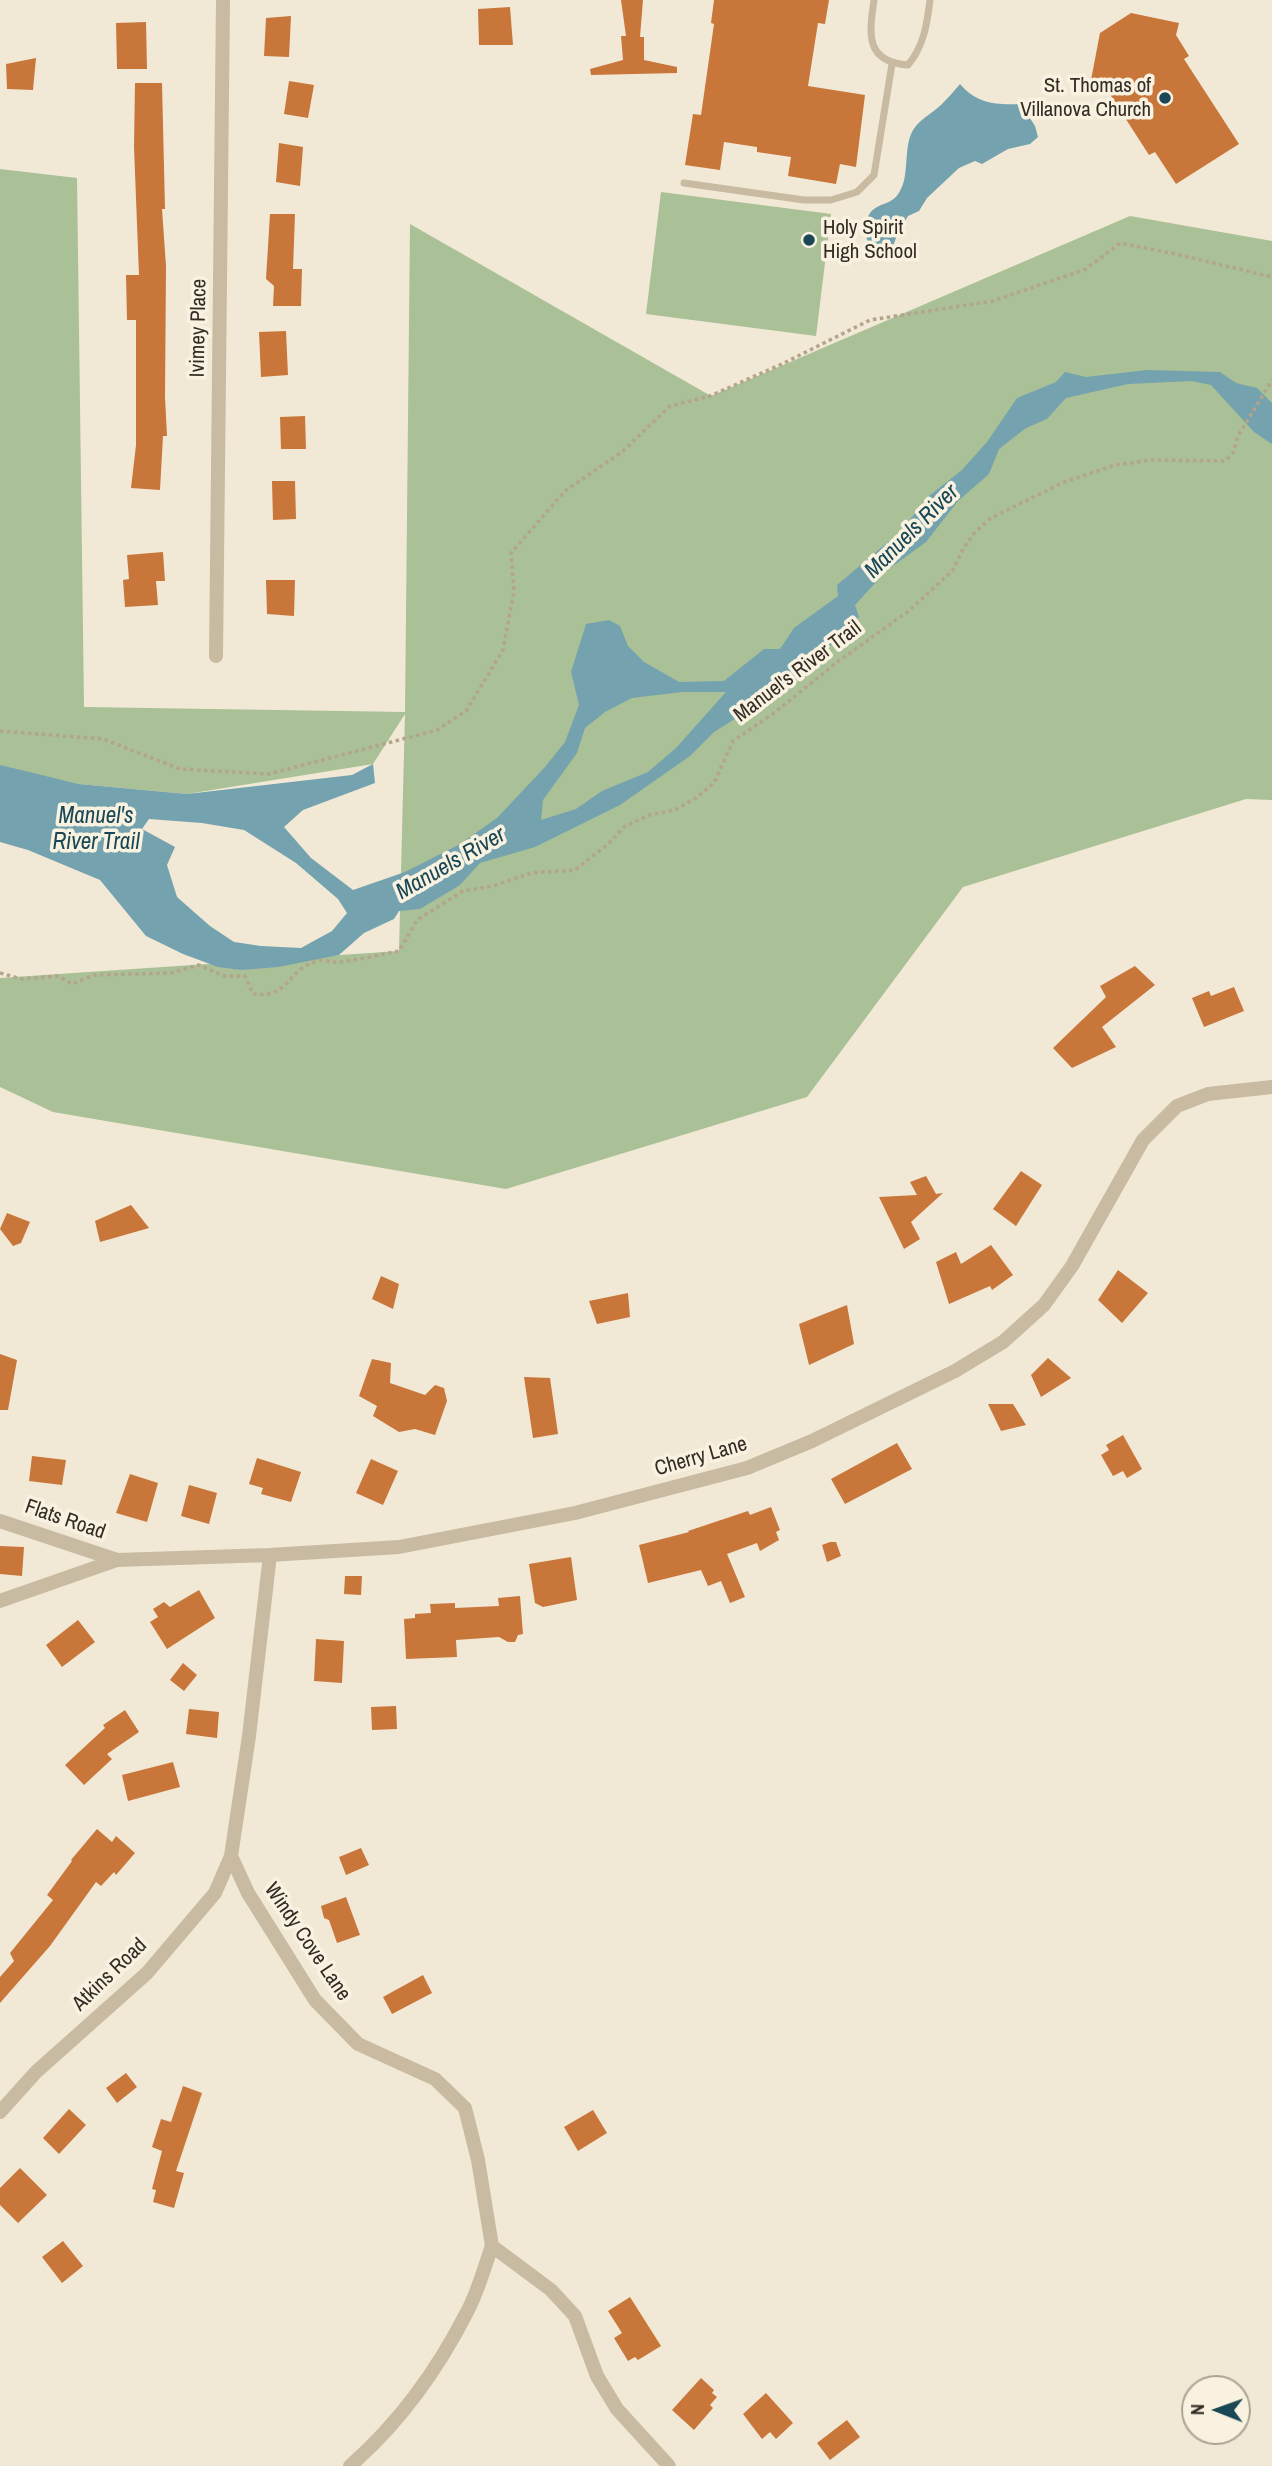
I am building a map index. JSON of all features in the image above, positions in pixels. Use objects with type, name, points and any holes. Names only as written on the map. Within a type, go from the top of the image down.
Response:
[{"type":"street","name":"Ivimey Place","points":[[216,656],[223,0]]},
{"type":"street","name":"Cherry Lane","points":[[0,1601],[117,1560],[399,1547],[575,1513],[747,1468],[812,1441],[955,1371],[1003,1342],[1044,1305],[1072,1266],[1143,1140],[1177,1106],[1208,1094],[1272,1087]]},
{"type":"street","name":"Flats Road","points":[[0,1521],[117,1560]]},
{"type":"street","points":[[231,1856],[250,1736],[270,1555]]},
{"type":"street","name":"Atkins Road","points":[[0,2112],[36,2072],[147,1973],[215,1893],[231,1856]]},
{"type":"street","name":"Windy Cove Lane","points":[[231,1856],[248,1893],[315,2000],[358,2044],[435,2079],[465,2108],[478,2160],[492,2246]]},
{"type":"street","points":[[350,2466],[372,2446],[429,2377],[468,2311],[492,2246],[551,2290],[575,2316],[597,2376],[617,2409],[669,2466]]},
{"type":"lane","points":[[874,0],[870,25],[873,44],[881,57],[892,64],[908,65],[919,53],[930,0]]},
{"type":"lane","points":[[684,183],[804,200],[831,200],[857,192],[874,175],[892,64]]},
{"type":"path","points":[[0,731],[103,739],[180,769],[269,774],[437,730],[466,711],[503,650],[514,591],[511,553],[565,491],[622,452],[670,406],[710,396],[870,320],[993,301],[1086,269],[1120,243],[1272,277]]},
{"type":"path","name":"Manuel's River Trail","points":[[0,973],[23,979],[58,975],[72,984],[94,975],[171,973],[199,965],[224,976],[245,976],[253,994],[265,996],[278,993],[294,973],[319,960],[334,962],[399,951],[417,920],[463,891],[493,886],[531,873],[575,870],[608,844],[624,827],[649,815],[675,810],[696,799],[714,783],[733,741],[775,713],[836,663],[910,610],[953,570],[974,533],[991,518],[1062,483],[1115,465],[1152,460],[1226,461],[1233,453],[1238,436],[1272,380]]},
{"type":"green space","points":[[0,169],[77,178],[84,707],[405,712],[410,224],[711,396],[1130,216],[1272,241],[1272,800],[1246,799],[963,887],[807,1097],[506,1189],[53,1112],[0,1087],[0,978],[399,951],[405,714],[373,764],[187,794],[79,784],[0,766]]},
{"type":"green space","points":[[661,192],[831,214],[816,336],[646,314]]},
{"type":"water","points":[[960,84],[973,96],[988,102],[1021,104],[1035,126],[1038,137],[1030,144],[1008,149],[982,164],[975,161],[959,168],[927,198],[919,211],[908,216],[891,252],[880,255],[867,239],[866,225],[869,216],[874,209],[894,198],[900,191],[905,178],[909,141],[914,129]]},
{"type":"water","name":"Manuel's River Trail","points":[[1147,370],[1220,372],[1236,383],[1257,388],[1272,403],[1272,444],[1254,432],[1211,385],[1191,381],[1128,384],[1066,398],[1047,419],[1026,428],[999,449],[989,474],[958,501],[926,542],[886,571],[855,605],[859,617],[795,681],[714,732],[690,756],[620,805],[535,847],[480,863],[460,885],[420,909],[399,911],[394,919],[364,933],[339,955],[278,967],[241,970],[218,967],[146,936],[100,880],[28,850],[0,842],[0,765],[79,784],[187,794],[352,775],[373,764],[375,783],[303,810],[284,827],[311,858],[353,890],[405,872],[460,844],[497,818],[565,742],[579,705],[571,672],[586,624],[609,620],[620,626],[628,646],[644,662],[679,682],[724,681],[764,649],[780,649],[794,628],[838,596],[837,585],[900,532],[929,496],[962,470],[987,442],[1017,398],[1056,382],[1065,372],[1086,377]],"holes":[[[682,692],[726,692],[676,748],[648,772],[602,791],[576,809],[541,820],[543,800],[577,753],[585,728],[605,712],[632,698]],[[149,819],[202,823],[244,830],[296,863],[338,899],[347,913],[332,931],[301,948],[234,942],[210,926],[177,897],[167,865],[175,847],[142,829]]]},
{"type":"building","points":[[621,0],[643,0],[640,37],[644,37],[644,60],[677,67],[677,73],[591,75],[590,69],[623,60],[621,36],[626,36]]},
{"type":"building","name":"Holy Spirit High School","points":[[714,0],[829,0],[825,24],[818,23],[808,86],[865,95],[856,167],[840,164],[836,184],[788,176],[791,157],[757,152],[757,147],[724,142],[720,170],[685,165],[693,114],[701,115],[714,24],[711,23]]},
{"type":"building","points":[[510,7],[513,45],[479,45],[478,9]]},
{"type":"building","name":"St. Thomas of Villanova Church","points":[[1131,13],[1179,23],[1176,35],[1189,56],[1184,59],[1239,144],[1176,184],[1155,152],[1149,155],[1102,82],[1091,80],[1100,33]]},
{"type":"building","points":[[291,16],[289,57],[264,56],[266,18]]},
{"type":"building","points":[[146,22],[147,69],[117,69],[116,23]]},
{"type":"building","points":[[36,58],[33,90],[7,89],[6,64]]},
{"type":"building","points":[[289,81],[314,85],[308,118],[284,114]]},
{"type":"building","points":[[135,83],[162,83],[167,436],[163,436],[160,490],[131,488],[136,445],[136,320],[127,320],[126,275],[139,275],[134,147]]},
{"type":"building","points":[[279,143],[303,147],[300,186],[276,182]]},
{"type":"building","points":[[270,214],[295,214],[293,269],[302,269],[301,306],[273,306],[274,286],[266,279]]},
{"type":"building","points":[[286,331],[288,375],[261,377],[259,332]]},
{"type":"building","points":[[305,416],[306,449],[281,449],[280,417]]},
{"type":"building","points":[[272,481],[295,481],[296,519],[273,520]]},
{"type":"building","points":[[163,552],[165,581],[156,581],[158,605],[125,607],[123,580],[129,579],[127,555]]},
{"type":"building","points":[[266,580],[295,580],[294,616],[267,614]]},
{"type":"building","points":[[1135,966],[1155,985],[1102,1027],[1116,1047],[1072,1068],[1053,1048],[1106,997],[1100,986]]},
{"type":"building","points":[[1234,987],[1244,1011],[1204,1027],[1192,998],[1209,991],[1211,996]]},
{"type":"building","points":[[1021,1171],[1042,1185],[1016,1226],[993,1209]]},
{"type":"building","points":[[926,1176],[936,1194],[943,1193],[911,1222],[920,1239],[904,1249],[879,1197],[917,1195],[910,1182]]},
{"type":"building","points":[[131,1205],[149,1228],[100,1242],[95,1221]]},
{"type":"building","points":[[7,1213],[30,1222],[21,1243],[13,1246],[0,1229]]},
{"type":"building","points":[[991,1245],[1013,1275],[992,1290],[990,1286],[949,1304],[936,1262],[956,1252],[961,1264]]},
{"type":"building","points":[[1118,1270],[1148,1293],[1122,1323],[1098,1300]]},
{"type":"building","points":[[381,1276],[399,1284],[393,1309],[372,1299]]},
{"type":"building","points":[[628,1293],[630,1317],[597,1324],[589,1301]]},
{"type":"building","points":[[847,1305],[854,1344],[809,1365],[799,1324]]},
{"type":"building","points":[[0,1354],[17,1360],[8,1410],[0,1410]]},
{"type":"building","points":[[1048,1358],[1071,1378],[1041,1397],[1031,1375]]},
{"type":"building","points":[[372,1359],[391,1363],[390,1383],[425,1395],[435,1385],[444,1388],[447,1401],[435,1435],[415,1429],[399,1432],[373,1416],[377,1406],[359,1396]]},
{"type":"building","points":[[524,1377],[550,1378],[558,1434],[533,1438]]},
{"type":"building","points":[[988,1404],[1013,1404],[1026,1425],[1001,1431]]},
{"type":"building","points":[[1123,1435],[1142,1469],[1127,1478],[1123,1471],[1113,1476],[1101,1455],[1109,1450],[1106,1445]]},
{"type":"building","points":[[897,1443],[912,1469],[845,1504],[831,1479]]},
{"type":"building","points":[[32,1456],[66,1460],[62,1485],[29,1481]]},
{"type":"building","points":[[257,1458],[301,1472],[291,1502],[261,1494],[263,1488],[249,1484]]},
{"type":"building","points":[[371,1459],[398,1471],[383,1505],[356,1493]]},
{"type":"building","points":[[130,1474],[158,1483],[147,1522],[116,1513]]},
{"type":"building","points":[[189,1485],[217,1493],[209,1524],[181,1516]]},
{"type":"building","points":[[771,1507],[780,1530],[776,1532],[779,1540],[760,1551],[757,1543],[727,1554],[745,1597],[730,1603],[721,1581],[708,1586],[701,1570],[648,1583],[639,1545],[689,1532],[748,1511],[750,1515]]},
{"type":"building","points":[[836,1542],[841,1556],[827,1562],[822,1545]]},
{"type":"building","points":[[0,1546],[24,1547],[22,1576],[0,1574]]},
{"type":"building","points":[[571,1557],[577,1600],[543,1607],[535,1603],[529,1564]]},
{"type":"building","points":[[345,1576],[362,1576],[361,1595],[344,1594]]},
{"type":"building","points":[[199,1590],[215,1618],[167,1649],[150,1622],[158,1617],[153,1609],[164,1602],[170,1607]]},
{"type":"building","points":[[520,1596],[523,1634],[518,1635],[515,1642],[499,1637],[456,1640],[457,1657],[406,1659],[404,1619],[415,1618],[415,1614],[431,1613],[430,1604],[455,1603],[455,1608],[499,1606],[498,1598]]},
{"type":"building","points":[[78,1620],[95,1642],[62,1667],[46,1645]]},
{"type":"building","points":[[316,1639],[344,1641],[342,1683],[314,1681]]},
{"type":"building","points":[[183,1663],[197,1675],[184,1691],[170,1680]]},
{"type":"building","points":[[396,1706],[397,1729],[372,1730],[371,1707]]},
{"type":"building","points":[[189,1709],[219,1712],[217,1738],[186,1734]]},
{"type":"building","points":[[125,1710],[139,1732],[107,1754],[112,1759],[84,1785],[65,1765],[105,1728],[103,1725]]},
{"type":"building","points":[[173,1762],[180,1787],[128,1801],[122,1775]]},
{"type":"building","points":[[97,1829],[112,1842],[116,1836],[135,1853],[116,1875],[114,1872],[101,1886],[96,1882],[50,1946],[0,2003],[0,1977],[14,1961],[10,1953],[53,1900],[47,1895]]},
{"type":"building","points":[[361,1848],[369,1865],[346,1875],[339,1857]]},
{"type":"building","points":[[346,1897],[360,1935],[337,1943],[321,1906]]},
{"type":"building","points":[[423,1975],[432,1993],[392,2014],[383,1997]]},
{"type":"building","points":[[126,2073],[137,2087],[117,2103],[106,2088]]},
{"type":"building","points":[[183,2086],[202,2093],[176,2171],[184,2173],[174,2208],[153,2202],[156,2190],[152,2189],[162,2151],[152,2147],[161,2119],[171,2122]]},
{"type":"building","points":[[69,2109],[86,2125],[59,2154],[43,2138]]},
{"type":"building","points":[[593,2110],[607,2133],[578,2151],[564,2127]]},
{"type":"building","points":[[20,2168],[47,2195],[18,2223],[0,2205],[0,2188]]},
{"type":"building","points":[[63,2241],[83,2266],[62,2283],[42,2257]]},
{"type":"building","points":[[630,2297],[661,2346],[638,2360],[635,2357],[628,2361],[614,2338],[622,2333],[608,2311]]},
{"type":"building","points":[[701,2378],[714,2390],[712,2393],[717,2397],[710,2405],[713,2408],[694,2430],[672,2410]]},
{"type":"building","points":[[766,2393],[793,2423],[776,2439],[770,2432],[762,2439],[743,2414]]},
{"type":"building","points":[[847,2420],[860,2437],[830,2460],[817,2443]]},
{"type":"place","name":"St. Thomas of Villanova Church","points":[[1165,98]]},
{"type":"place","name":"Holy Spirit High School","points":[[809,240]]},
{"type":"water label","name":"Manuels River","points":[[912,532]]},
{"type":"water label","name":"Manuels River","points":[[451,864]]}]
